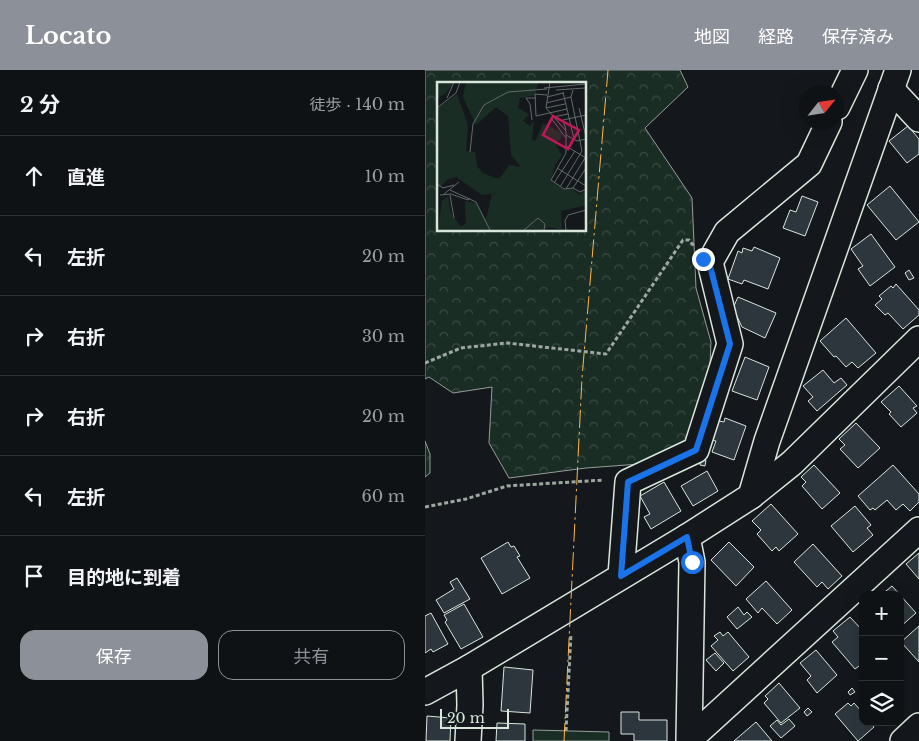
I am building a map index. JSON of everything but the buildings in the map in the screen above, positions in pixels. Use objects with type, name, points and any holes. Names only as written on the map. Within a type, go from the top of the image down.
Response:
[{"type":"street","points":[[844,93],[855,70]]},
{"type":"street","points":[[895,80],[919,119]]},
{"type":"street","points":[[751,496],[767,441],[895,80]]},
{"type":"street","points":[[621,576],[628,482],[696,450],[730,344],[709,262],[727,232],[809,164],[825,130]]},
{"type":"street","points":[[425,692],[573,606],[751,496],[792,463],[919,338]]},
{"type":"street","points":[[690,740],[919,530]]},
{"type":"street","points":[[687,537],[692,562],[690,740]]},
{"type":"street","points":[[468,741],[470,705],[469,668]]},
{"type":"street","points":[[903,741],[919,726]]},
{"type":"path","points":[[425,363],[461,348],[507,343],[606,354],[683,240],[689,240],[703,259],[709,262]]},
{"type":"path","points":[[425,507],[466,499],[507,486],[613,480],[628,482]]},
{"type":"path","points":[[566,731],[573,606]]},
{"type":"green space","points":[[425,70],[680,70],[688,87],[645,128],[692,198],[696,288],[711,342],[709,387],[691,441],[640,464],[586,468],[509,478],[489,443],[492,387],[453,393],[429,377],[425,379]]},
{"type":"green space","points":[[425,441],[430,454],[430,473],[425,477]]},
{"type":"green space","points":[[533,730],[609,732],[609,741],[533,741]]},
{"type":"power","points":[[564,741],[582,378],[608,70]]},
{"type":"route","points":[[692,562],[687,537],[621,576],[628,482],[696,450],[730,344],[709,262],[703,259]]}]
